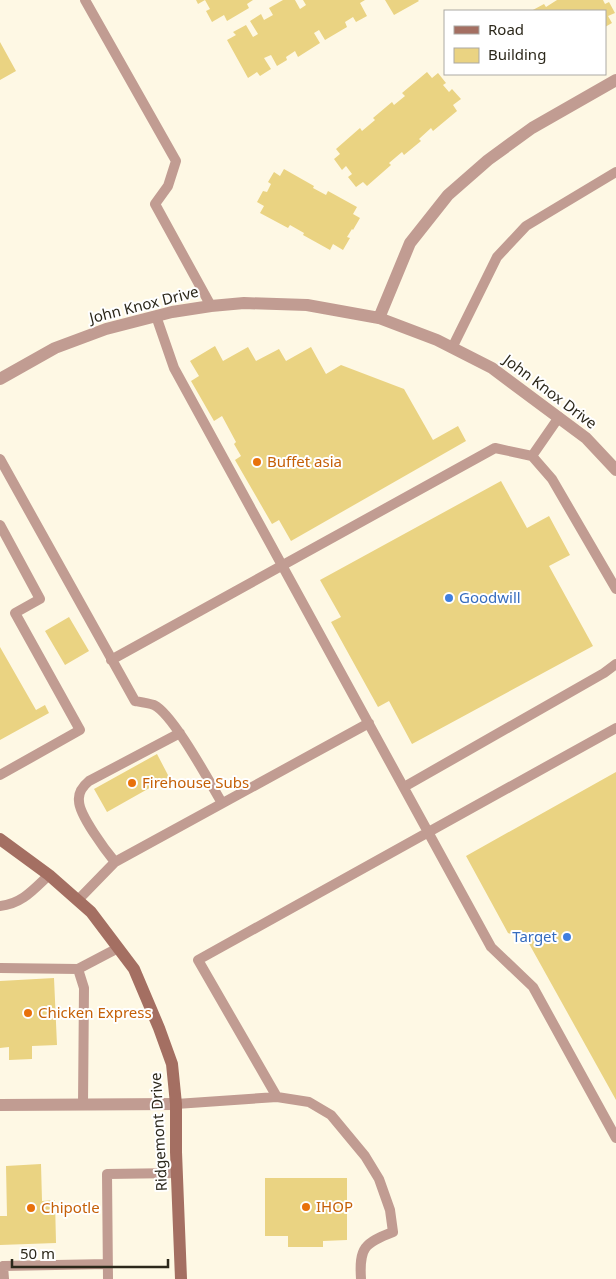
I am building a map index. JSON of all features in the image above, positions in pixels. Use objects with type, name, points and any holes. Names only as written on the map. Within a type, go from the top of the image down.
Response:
[{"type":"street","points":[[379,318],[410,243],[448,195],[488,160],[532,128],[616,80]]},
{"type":"street","name":"John Knox Drive","points":[[0,379],[55,348],[106,329],[156,316],[211,306],[244,303],[307,305],[379,318],[437,340],[492,368],[586,438],[614,465]]},
{"type":"street","name":"Ridgemont Drive","points":[[0,839],[49,874],[91,912],[134,969],[159,1028],[172,1064],[176,1104],[181,1279]]},
{"type":"street","points":[[0,1105],[176,1104]]},
{"type":"lane","points":[[84,0],[176,162],[168,186],[155,204],[211,306]]},
{"type":"lane","points":[[452,348],[497,257],[526,226],[616,172]]},
{"type":"lane","points":[[156,316],[174,368],[491,947],[533,988],[616,1138]]},
{"type":"lane","points":[[532,456],[559,417]]},
{"type":"lane","points":[[111,660],[496,448],[532,456],[552,479],[616,589]]},
{"type":"lane","points":[[0,459],[135,701],[155,705],[180,733],[222,803]]},
{"type":"lane","points":[[0,525],[40,599],[15,613],[80,730],[0,775]]},
{"type":"lane","points":[[404,787],[604,673],[616,664]]},
{"type":"lane","points":[[78,900],[115,862],[368,723]]},
{"type":"lane","points":[[277,1097],[198,960],[616,728]]},
{"type":"lane","points":[[115,862],[99,842],[78,802],[84,785],[180,733]]},
{"type":"lane","points":[[0,906],[11,905],[22,900],[49,874]]},
{"type":"lane","points":[[0,968],[78,969],[118,948]]},
{"type":"lane","points":[[78,969],[84,988],[83,1105]]},
{"type":"lane","points":[[176,1104],[277,1097],[309,1102],[331,1115],[365,1156],[379,1179],[390,1210],[393,1232],[376,1239],[365,1247],[360,1260],[360,1279]]},
{"type":"lane","points":[[108,1279],[106,1174],[177,1173]]},
{"type":"lane","points":[[4,1279],[2,1263],[108,1264]]},
{"type":"building","points":[[196,0],[205,0],[198,4]]},
{"type":"building","points":[[205,0],[253,0],[247,4],[249,8],[227,21],[224,15],[212,22],[206,11],[210,9]]},
{"type":"building","points":[[283,0],[295,0],[300,9],[306,5],[303,0],[365,0],[360,3],[367,16],[356,22],[353,17],[345,22],[347,27],[325,40],[319,30],[314,33],[320,43],[298,57],[295,51],[286,57],[287,60],[277,66],[271,55],[264,58],[271,69],[260,76],[257,72],[248,78],[227,40],[236,35],[233,32],[246,25],[253,37],[258,34],[250,21],[261,14],[264,20],[273,15],[269,8]]},
{"type":"building","points":[[385,0],[418,0],[419,1],[394,15]]},
{"type":"building","points":[[557,0],[603,0],[605,4],[609,2],[615,13],[608,16],[612,23],[606,26],[606,10],[533,10],[544,4],[546,7]]},
{"type":"building","points":[[0,42],[16,71],[0,80]]},
{"type":"building","points":[[427,72],[432,78],[438,73],[446,83],[443,85],[449,92],[452,89],[461,99],[453,105],[457,111],[433,131],[431,128],[419,139],[421,141],[404,155],[402,152],[389,163],[391,165],[367,186],[363,182],[356,187],[348,177],[352,174],[346,166],[342,170],[334,159],[340,154],[336,149],[360,128],[362,131],[375,120],[373,118],[392,102],[394,105],[405,96],[402,93]]},
{"type":"building","points":[[284,169],[326,195],[328,191],[357,207],[353,214],[360,218],[347,237],[350,238],[343,250],[333,244],[330,250],[303,235],[304,233],[290,225],[288,228],[260,213],[264,206],[257,202],[263,191],[267,192],[271,184],[268,182],[274,172],[280,176]]},
{"type":"building","points":[[215,346],[223,361],[248,347],[256,361],[279,349],[286,361],[311,347],[326,374],[341,365],[404,389],[433,440],[458,426],[466,441],[291,541],[279,520],[272,524],[235,460],[241,456],[222,416],[214,421],[191,381],[199,376],[190,361]]},
{"type":"building","name":"Goodwill","points":[[501,481],[527,528],[549,516],[570,555],[549,566],[593,646],[412,744],[389,701],[378,707],[331,622],[341,617],[320,580]]},
{"type":"building","points":[[69,617],[89,651],[65,665],[45,631]]},
{"type":"building","points":[[0,647],[36,710],[45,705],[49,713],[0,740]]},
{"type":"building","name":"Firehouse Subs","points":[[157,754],[169,777],[107,812],[94,789]]},
{"type":"building","name":"Target","points":[[616,772],[616,1100],[527,940],[508,933],[466,856]]},
{"type":"building","name":"Chicken Express","points":[[54,978],[57,1045],[32,1046],[32,1059],[9,1060],[9,1047],[0,1048],[0,981]]},
{"type":"building","name":"Chipotle","points":[[41,1164],[42,1201],[55,1200],[56,1243],[0,1245],[0,1216],[7,1216],[6,1166]]},
{"type":"building","name":"IHOP","points":[[265,1178],[347,1178],[347,1240],[323,1241],[323,1247],[288,1247],[288,1236],[265,1236]]},
{"type":"place","name":"Buffet asia","points":[[257,462]]},
{"type":"place","name":"Goodwill","points":[[449,598]]},
{"type":"place","name":"Firehouse Subs","points":[[132,783]]},
{"type":"place","name":"Target","points":[[567,937]]},
{"type":"place","name":"Chicken Express","points":[[28,1013]]},
{"type":"place","name":"IHOP","points":[[306,1207]]},
{"type":"place","name":"Chipotle","points":[[31,1208]]}]
